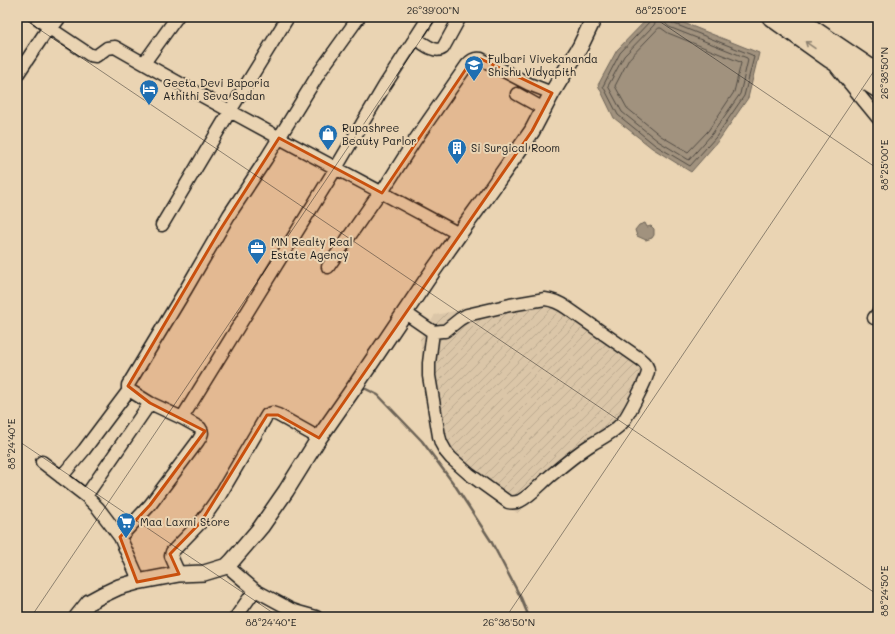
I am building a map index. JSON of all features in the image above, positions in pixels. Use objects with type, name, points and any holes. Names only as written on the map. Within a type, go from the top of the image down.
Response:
[{"type":"highway","points":[[771,17],[830,59],[878,89]]},
{"type":"highway","points":[[795,17],[878,73]]},
{"type":"main road","points":[[77,617],[89,602],[119,587],[179,574],[204,573],[227,566],[232,561],[282,497],[319,438],[356,386],[404,312],[532,131],[552,93],[580,47],[594,17]]},
{"type":"street","points":[[36,17],[90,55],[96,56],[107,48],[115,47],[279,138],[459,234]]},
{"type":"street","points":[[17,74],[45,33],[51,29],[60,17]]},
{"type":"street","points":[[144,63],[177,17]]},
{"type":"street","points":[[162,225],[288,17]]},
{"type":"street","points":[[120,537],[150,505],[202,436],[202,430],[200,428],[150,403],[130,390],[128,385],[220,230],[321,70],[359,17]]},
{"type":"street","points":[[182,418],[336,168],[385,85],[429,17]]},
{"type":"street","points":[[416,38],[433,49],[441,50],[460,17]]},
{"type":"street","points":[[328,267],[381,192],[466,65],[472,60],[481,59],[529,84],[552,93]]},
{"type":"street","points":[[830,59],[878,118]]},
{"type":"street","points":[[517,94],[544,109]]},
{"type":"street","points":[[404,312],[433,332],[445,332],[467,315],[510,305],[550,299],[567,308],[640,359],[647,367],[648,371],[644,384],[621,424],[586,448],[521,501],[513,503],[508,502],[469,474],[451,458],[441,443],[429,376],[433,332]]},
{"type":"street","points":[[61,477],[84,450],[130,390]]},
{"type":"street","points":[[86,496],[150,403]]},
{"type":"street","points":[[179,574],[171,556],[172,552],[201,522],[220,495],[267,415],[272,413],[278,415],[319,438]]},
{"type":"street","points":[[42,462],[86,496],[98,508],[120,537],[136,573],[137,582]]},
{"type":"street","points":[[227,566],[255,590],[287,613],[298,612],[316,617]]},
{"type":"street","points":[[236,617],[255,590]]},
{"type":"highlighted area","points":[[481,59],[552,93],[532,131],[319,438],[278,415],[267,415],[201,522],[170,554],[179,574],[137,582],[120,537],[150,505],[205,431],[150,403],[128,386],[220,230],[279,138],[382,193],[472,60]]},
{"type":"shaded area","points":[[548,292],[655,365],[628,421],[557,475],[517,513],[441,457],[431,437],[420,338],[435,315]]},
{"type":"water","points":[[649,17],[669,17],[759,53],[748,98],[719,140],[691,172],[652,148],[614,118],[598,85],[617,50]]},
{"type":"water","points":[[645,223],[647,227],[651,226],[654,229],[654,235],[652,238],[646,240],[637,236],[635,230],[639,225]]},
{"type":"waterway","points":[[364,388],[378,395],[422,441],[456,487],[491,541],[521,598],[529,617]]},
{"type":"place","name":"Fulbari Vivekananda Shishu Vidyapith","points":[[474,82]]},
{"type":"place","name":"Geeta Devi Baporia Athithi Seva Sadan","points":[[149,106]]},
{"type":"place","name":"Rupashree Beauty Parlor","points":[[328,151]]},
{"type":"place","name":"Si Surgical Room","points":[[457,165]]},
{"type":"place","name":"MN Realty Real Estate Agency","points":[[257,265]]},
{"type":"place","name":"Maa Laxmi Store","points":[[126,539]]}]
